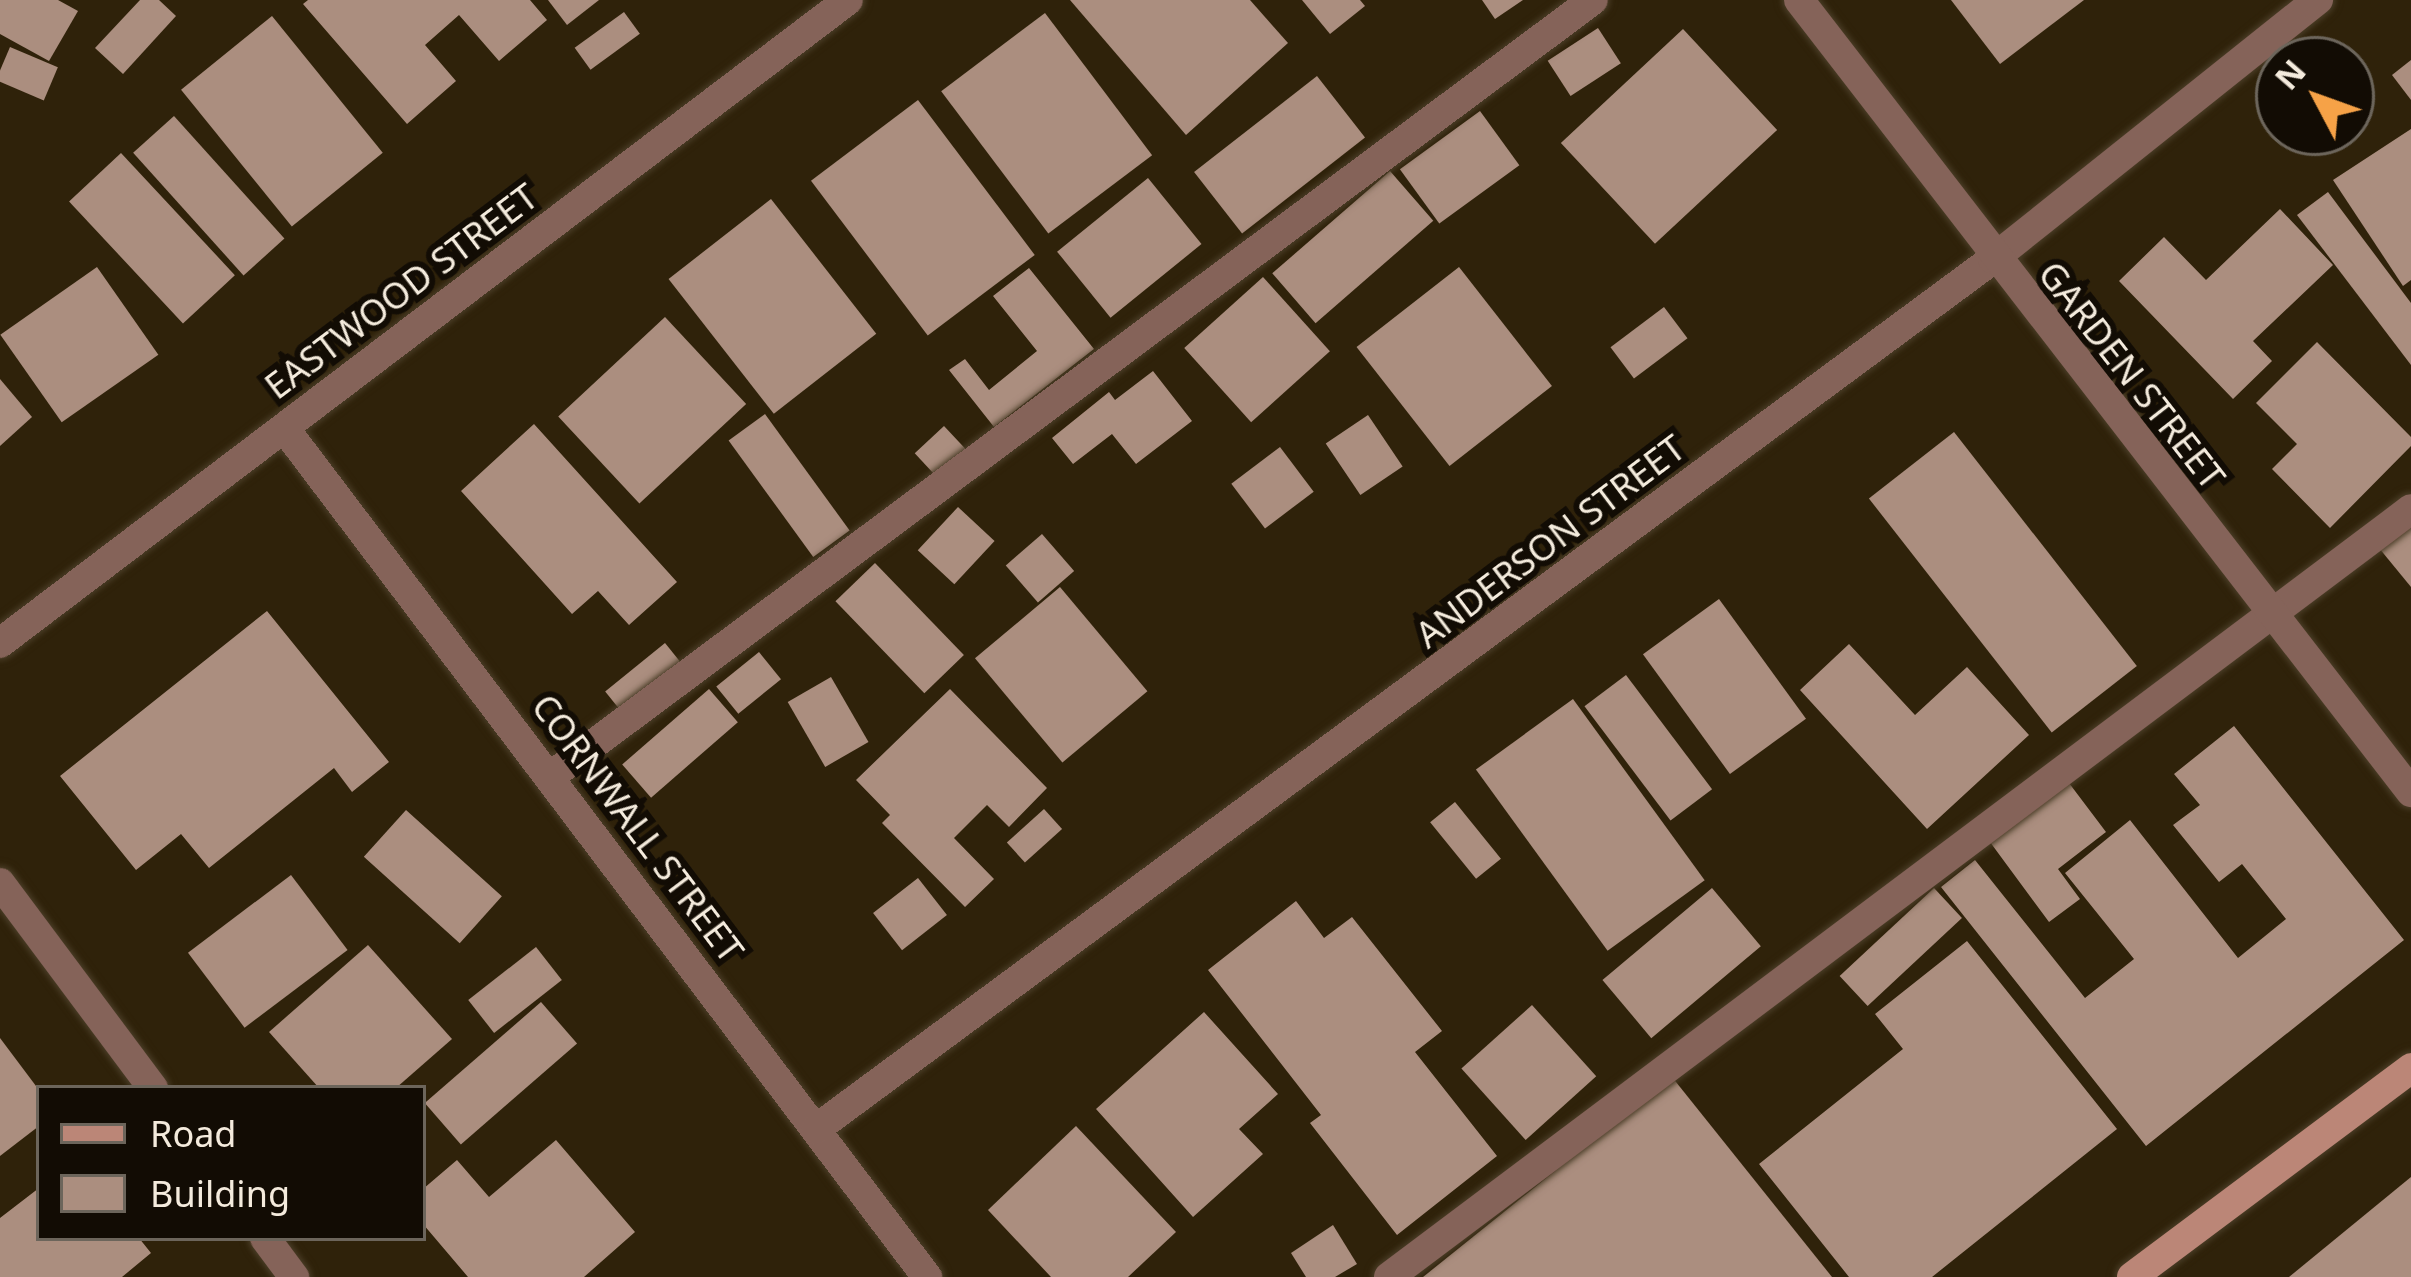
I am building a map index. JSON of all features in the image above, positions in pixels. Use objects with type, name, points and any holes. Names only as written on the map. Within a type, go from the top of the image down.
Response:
[{"type":"main road","points":[[2132,1277],[2411,1068]]},
{"type":"street","name":"EASTWOOD STREET","points":[[0,643],[848,0]]},
{"type":"street","points":[[551,776],[1593,0]]},
{"type":"street","name":"GARDEN STREET","points":[[1799,0],[1993,260],[2411,792]]},
{"type":"street","name":"ANDERSON STREET","points":[[816,1130],[1993,260],[2318,0]]},
{"type":"street","name":"CORNWALL STREET","points":[[285,429],[927,1277]]},
{"type":"street","points":[[1389,1277],[2271,619],[2411,509]]},
{"type":"street","points":[[0,883],[151,1085]]},
{"type":"street","points":[[267,1241],[294,1277]]},
{"type":"building","points":[[0,0],[58,0],[78,11],[49,61],[0,34]]},
{"type":"building","points":[[140,0],[159,0],[176,16],[123,74],[95,48]]},
{"type":"building","points":[[308,0],[530,0],[547,20],[499,61],[459,15],[425,45],[456,81],[407,124],[303,4]]},
{"type":"building","points":[[548,0],[599,0],[567,25]]},
{"type":"building","points":[[1070,0],[1250,0],[1288,43],[1186,135]]},
{"type":"building","points":[[1302,0],[1360,0],[1365,6],[1330,34]]},
{"type":"building","points":[[1482,0],[1523,0],[1495,19]]},
{"type":"building","points":[[1951,0],[2084,0],[2000,64]]},
{"type":"building","points":[[624,12],[640,34],[591,70],[575,48]]},
{"type":"building","points":[[1045,13],[1152,155],[1048,233],[941,91]]},
{"type":"building","points":[[272,16],[383,153],[292,226],[181,90]]},
{"type":"building","points":[[1598,28],[1621,63],[1571,96],[1548,61]]},
{"type":"building","points":[[1683,29],[1777,130],[1655,244],[1561,143]]},
{"type":"building","points":[[10,47],[58,67],[44,100],[0,82]]},
{"type":"building","points":[[2411,60],[2411,100],[2392,75]]},
{"type":"building","points":[[1317,76],[1365,137],[1242,234],[1194,172]]},
{"type":"building","points":[[918,100],[1035,255],[928,336],[811,181]]},
{"type":"building","points":[[1480,111],[1519,165],[1439,223],[1400,169]]},
{"type":"building","points":[[174,116],[284,239],[244,275],[133,153]]},
{"type":"building","points":[[2411,129],[2411,280],[2403,286],[2333,180]]},
{"type":"building","points":[[121,153],[235,275],[183,324],[69,201]]},
{"type":"building","points":[[1390,171],[1433,221],[1316,323],[1272,273]]},
{"type":"building","points":[[1148,178],[1201,244],[1111,318],[1057,252]]},
{"type":"building","points":[[2328,192],[2411,303],[2411,365],[2297,215]]},
{"type":"building","points":[[771,199],[876,334],[774,414],[669,279]]},
{"type":"building","points":[[2280,209],[2333,265],[2253,341],[2272,361],[2233,399],[2119,281],[2164,237],[2206,280]]},
{"type":"building","points":[[97,267],[158,355],[62,422],[0,335]]},
{"type":"building","points":[[1459,267],[1552,386],[1450,466],[1357,347]]},
{"type":"building","points":[[1029,268],[1094,349],[994,427],[949,370],[965,359],[989,390],[1037,351],[993,296]]},
{"type":"building","points":[[1263,277],[1330,351],[1251,422],[1184,348]]},
{"type":"building","points":[[1664,307],[1687,338],[1634,378],[1610,347]]},
{"type":"building","points":[[665,317],[746,404],[639,504],[558,417]]},
{"type":"building","points":[[2317,342],[2411,437],[2411,446],[2330,528],[2272,469],[2297,444],[2256,403]]},
{"type":"building","points":[[1153,371],[1192,421],[1136,464],[1112,434],[1073,464],[1052,438],[1109,392],[1115,400]]},
{"type":"building","points":[[0,379],[32,417],[0,446]]},
{"type":"building","points":[[765,414],[850,530],[813,557],[729,440]]},
{"type":"building","points":[[1368,415],[1403,466],[1360,495],[1326,444]]},
{"type":"building","points":[[534,424],[677,582],[629,625],[598,591],[572,614],[461,491]]},
{"type":"building","points":[[944,426],[967,451],[938,478],[915,453]]},
{"type":"building","points":[[1954,432],[2137,666],[2052,733],[1869,498]]},
{"type":"building","points":[[1280,447],[1314,492],[1265,528],[1231,484]]},
{"type":"building","points":[[958,507],[995,541],[954,584],[918,550]]},
{"type":"building","points":[[2411,522],[2411,587],[2379,548]]},
{"type":"building","points":[[1042,534],[1074,571],[1038,602],[1006,565]]},
{"type":"building","points":[[875,563],[964,655],[924,693],[835,601]]},
{"type":"building","points":[[1060,587],[1147,691],[1062,763],[975,658]]},
{"type":"building","points":[[1719,599],[1806,719],[1730,774],[1643,654]]},
{"type":"building","points":[[267,611],[389,762],[352,792],[334,768],[209,868],[181,834],[136,870],[60,776]]},
{"type":"building","points":[[665,643],[682,664],[622,712],[605,691]]},
{"type":"building","points":[[1849,644],[1915,715],[1967,667],[2029,735],[1927,829],[1800,690]]},
{"type":"building","points":[[759,652],[781,679],[738,714],[716,687]]},
{"type":"building","points":[[1626,675],[1712,789],[1671,820],[1584,706]]},
{"type":"building","points":[[831,677],[868,742],[825,767],[788,702]]},
{"type":"building","points":[[709,689],[738,722],[651,798],[622,764]]},
{"type":"building","points":[[950,689],[1047,788],[1009,827],[987,805],[954,838],[994,879],[965,907],[882,823],[890,815],[856,780]]},
{"type":"building","points":[[1573,699],[1705,880],[1608,951],[1476,770]]},
{"type":"building","points":[[2234,726],[2404,940],[2146,1146],[1941,887],[1975,860],[2085,998],[2134,959],[2065,873],[2130,820],[2238,958],[2286,919],[2242,864],[2219,882],[2173,825],[2200,805],[2174,774]]},
{"type":"building","points":[[2069,783],[2106,832],[2058,869],[2080,899],[2049,922],[1990,842]]},
{"type":"building","points":[[1455,802],[1501,859],[1476,879],[1430,822]]},
{"type":"building","points":[[1044,809],[1062,829],[1025,863],[1007,842]]},
{"type":"building","points":[[406,810],[502,896],[460,943],[364,857]]},
{"type":"building","points":[[291,875],[348,950],[245,1028],[188,953]]},
{"type":"building","points":[[918,878],[947,915],[902,950],[873,913]]},
{"type":"building","points":[[1712,888],[1761,946],[1651,1038],[1602,980]]},
{"type":"building","points":[[1934,888],[1962,918],[1868,1006],[1840,976]]},
{"type":"building","points":[[1296,901],[1324,938],[1352,917],[1442,1031],[1415,1052],[1497,1156],[1397,1235],[1310,1123],[1321,1115],[1208,970]]},
{"type":"building","points":[[1967,941],[2117,1129],[1932,1277],[1849,1277],[1759,1164],[1903,1049],[1875,1014]]},
{"type":"building","points":[[368,945],[452,1039],[399,1085],[316,1085],[269,1032]]},
{"type":"building","points":[[536,947],[562,980],[494,1033],[468,1000]]},
{"type":"building","points":[[541,1002],[577,1044],[461,1145],[426,1102]]},
{"type":"building","points":[[1532,1005],[1596,1076],[1526,1140],[1461,1069]]},
{"type":"building","points":[[1204,1012],[1278,1094],[1239,1129],[1263,1154],[1193,1217],[1096,1109]]},
{"type":"building","points":[[0,1038],[36,1086],[36,1128],[0,1156]]},
{"type":"building","points":[[1672,1077],[1832,1277],[1423,1277]]},
{"type":"building","points":[[1076,1126],[1176,1232],[1128,1277],[1051,1277],[988,1210]]},
{"type":"building","points":[[556,1140],[635,1232],[584,1277],[468,1277],[426,1228],[426,1186],[457,1160],[489,1197]]},
{"type":"building","points":[[2411,1177],[2411,1277],[2289,1277]]},
{"type":"building","points":[[36,1190],[36,1241],[141,1241],[151,1253],[122,1277],[0,1277],[0,1218]]},
{"type":"building","points":[[1333,1225],[1357,1264],[1335,1277],[1306,1277],[1291,1253]]}]
